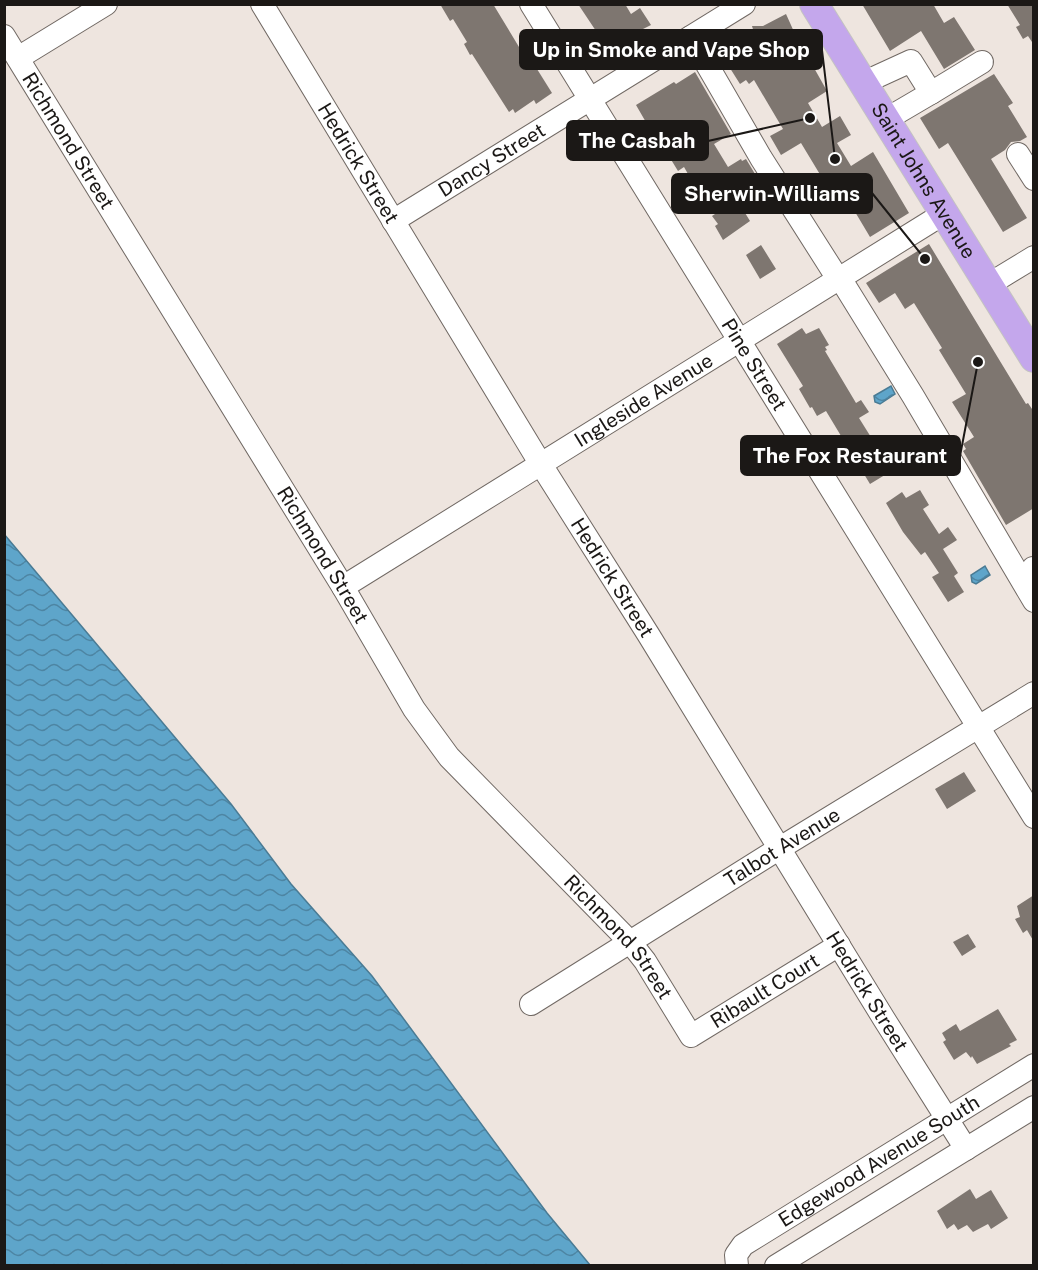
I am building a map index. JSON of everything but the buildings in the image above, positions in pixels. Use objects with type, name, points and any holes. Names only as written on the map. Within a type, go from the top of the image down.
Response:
[{"type":"main road","name":"Saint Johns Avenue","points":[[814,4],[1034,358]]},
{"type":"street","points":[[10,48],[106,4]]},
{"type":"street","name":"Hedrick Street","points":[[262,4],[540,463],[966,1149]]},
{"type":"street","name":"Pine Street","points":[[531,4],[1034,817]]},
{"type":"street","name":"Dancy Street","points":[[393,221],[744,4]]},
{"type":"street","points":[[691,37],[761,158],[913,396],[1034,601]]},
{"type":"street","name":"Richmond Street","points":[[10,48],[343,587],[414,709],[449,757],[630,942],[645,961],[691,1036]]},
{"type":"street","points":[[863,83],[911,62],[931,93]]},
{"type":"street","points":[[885,120],[982,62]]},
{"type":"street","points":[[1018,154],[1034,179]]},
{"type":"street","name":"Ingleside Avenue","points":[[343,587],[943,214]]},
{"type":"street","points":[[988,285],[1034,257]]},
{"type":"street","name":"Talbot Avenue","points":[[531,1004],[1034,693]]},
{"type":"street","name":"Ribault Court","points":[[691,1036],[839,945]]},
{"type":"street","name":"Edgewood Avenue South","points":[[737,1266],[736,1255],[743,1245],[1034,1065]]},
{"type":"street","name":"Edgewood Avenue South","points":[[776,1266],[1034,1107]]},
{"type":"water","points":[[891,386],[895,394],[880,404],[875,402],[874,396]]},
{"type":"water","points":[[4,534],[231,804],[291,884],[372,976],[547,1213],[590,1265],[5,1265]]},
{"type":"water","points":[[985,566],[990,575],[976,584],[972,582],[971,575]]},
{"type":"place","name":"The Casbah","points":[[810,118]]},
{"type":"place","name":"Up in Smoke and Vape Shop","points":[[835,159]]},
{"type":"place","name":"Sherwin-Williams","points":[[925,259]]},
{"type":"place","name":"The Fox Restaurant","points":[[978,362]]}]
